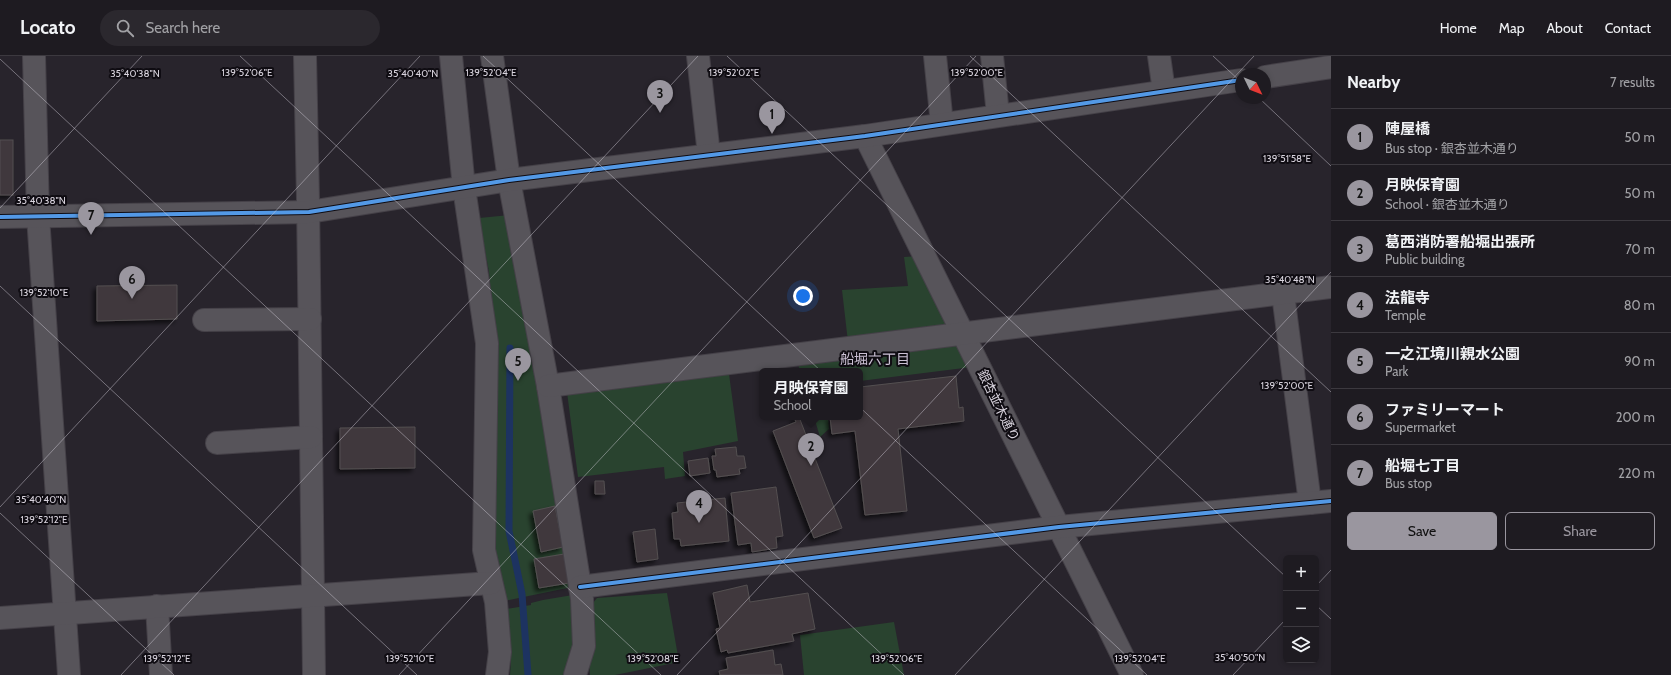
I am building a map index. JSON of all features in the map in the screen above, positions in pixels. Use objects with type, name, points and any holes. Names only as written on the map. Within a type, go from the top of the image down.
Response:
[{"type":"street","points":[[34,56],[38,216],[66,612],[69,675]]},
{"type":"street","points":[[305,56],[314,675]]},
{"type":"street","points":[[451,56],[464,188],[487,343],[484,550],[496,602],[500,652],[497,675]]},
{"type":"street","points":[[492,56],[509,180],[548,386],[580,587],[584,646],[575,675]]},
{"type":"street","points":[[698,56],[709,155]]},
{"type":"street","points":[[935,56],[942,124]]},
{"type":"street","points":[[992,56],[998,115]]},
{"type":"street","points":[[1159,56],[1164,91]]},
{"type":"street","points":[[1271,75],[1303,64],[1331,67]]},
{"type":"street","points":[[0,217],[308,212],[509,180],[865,136],[1235,81]]},
{"type":"street","name":"銀杏並木通り","points":[[865,136],[1132,675]]},
{"type":"street","points":[[548,386],[1331,287]]},
{"type":"street","points":[[580,587],[1059,527],[1321,502],[1283,294]]},
{"type":"street","points":[[204,320],[310,319]]},
{"type":"street","points":[[217,443],[311,437]]},
{"type":"street","points":[[0,618],[66,612],[491,583]]},
{"type":"street","points":[[157,606],[161,675]]},
{"type":"green space","points":[[510,215],[572,587],[504,601],[493,533],[493,319],[489,272],[479,218]]},
{"type":"green space","points":[[919,256],[952,327],[848,342],[842,290],[908,286],[904,257]]},
{"type":"green space","points":[[960,338],[972,367],[863,381],[863,368],[799,368],[796,358]]},
{"type":"green space","points":[[729,374],[738,441],[683,452],[685,476],[665,479],[664,467],[578,477],[567,392]]},
{"type":"green space","points":[[815,420],[828,420],[829,429],[820,437]]},
{"type":"green space","points":[[667,593],[679,662],[615,675],[590,675],[589,661],[595,646],[593,603],[597,598]]},
{"type":"green space","points":[[573,595],[575,641],[565,675],[510,675],[511,661],[506,609],[531,605],[531,603],[543,600]]},
{"type":"green space","points":[[894,622],[904,675],[804,675],[800,635]]},
{"type":"building","points":[[0,140],[13,140],[13,195],[0,195]]},
{"type":"building","points":[[177,285],[177,319],[97,321],[97,286]]},
{"type":"building","points":[[956,376],[959,408],[963,407],[964,421],[898,429],[907,511],[865,515],[855,431],[832,434],[830,420],[863,420],[863,387]]},
{"type":"building","points":[[795,420],[800,420],[842,528],[814,538],[773,431],[796,422]]},
{"type":"building","points":[[415,427],[415,468],[340,469],[340,428]]},
{"type":"building","points":[[736,447],[737,456],[744,456],[746,468],[739,469],[740,474],[717,477],[716,470],[714,470],[712,456],[716,456],[715,449]]},
{"type":"building","points":[[708,458],[710,473],[690,476],[688,461]]},
{"type":"building","points":[[595,481],[604,481],[605,494],[595,494]]},
{"type":"building","points":[[776,487],[783,536],[776,537],[777,548],[752,552],[751,543],[738,545],[731,493]]},
{"type":"building","points":[[725,498],[729,541],[681,546],[680,539],[674,539],[672,513],[678,512],[677,503]]},
{"type":"building","points":[[555,506],[563,547],[541,552],[533,511]]},
{"type":"building","points":[[655,529],[658,559],[637,562],[633,532]]},
{"type":"building","points":[[564,554],[569,583],[539,588],[534,559]]},
{"type":"building","points":[[747,585],[750,602],[808,593],[815,629],[792,634],[794,641],[728,653],[727,650],[721,652],[716,629],[720,628],[713,593]]},
{"type":"building","points":[[773,650],[775,665],[781,664],[783,675],[720,675],[719,671],[728,669],[726,658]]},
{"type":"waterway","points":[[510,348],[509,531],[522,594],[528,675]]},
{"type":"cycle path","points":[[0,217],[309,212],[509,180],[865,136],[1235,81]]},
{"type":"cycle path","points":[[580,587],[1059,527],[1331,501]]},
{"type":"place","name":"葛西消防署船堀出張所","points":[[660,113]]},
{"type":"place","name":"陣屋橋","points":[[772,134]]},
{"type":"place","name":"船堀七丁目","points":[[91,235]]},
{"type":"place","name":"ファミリーマート","points":[[132,299]]},
{"type":"place","name":"一之江境川親水公園","points":[[518,381]]},
{"type":"place","name":"月映保育園","points":[[811,466]]},
{"type":"place","name":"法龍寺","points":[[699,523]]},
{"type":"district","name":"船堀六丁目","points":[[875,359]]}]
